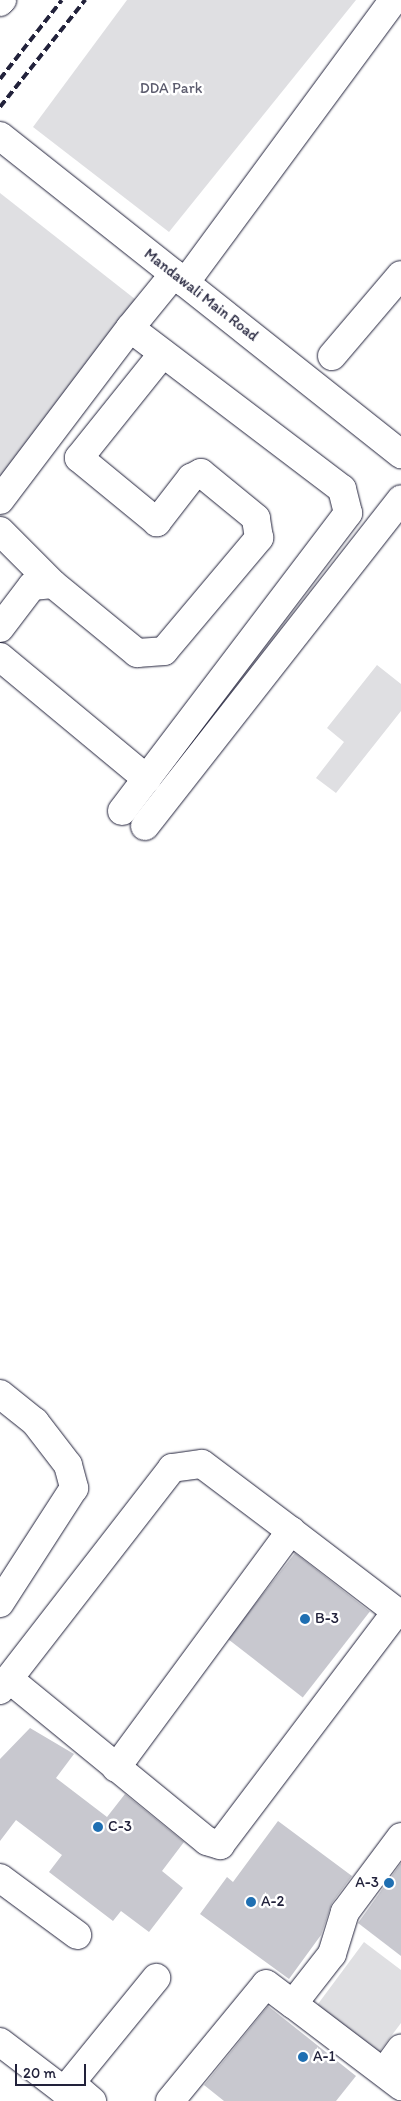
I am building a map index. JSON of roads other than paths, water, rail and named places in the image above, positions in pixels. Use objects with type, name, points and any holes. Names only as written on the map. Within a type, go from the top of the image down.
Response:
[{"type":"street","points":[[0,500],[130,328],[180,279],[394,0]]},
{"type":"street","name":"Mandawali Main Road","points":[[0,136],[401,454]]},
{"type":"street","points":[[332,356],[401,275]]},
{"type":"street","points":[[122,811],[348,513],[342,489],[130,328]]},
{"type":"street","points":[[0,531],[53,584],[137,653],[164,651],[259,538],[256,518],[201,473],[191,478],[157,522],[79,458],[163,353]]},
{"type":"street","points":[[145,826],[399,507]]},
{"type":"street","points":[[0,628],[32,586],[53,584]]},
{"type":"street","points":[[0,657],[147,779]]},
{"type":"street","points":[[0,1394],[35,1422],[68,1465],[74,1488],[0,1603]]},
{"type":"street","points":[[202,1464],[291,1531],[399,1613],[220,1845],[207,1841],[116,1768],[4,1685],[172,1468],[202,1464]]},
{"type":"street","points":[[116,1768],[291,1531]]},
{"type":"street","points":[[293,2004],[332,1954],[346,1912],[401,1837]]},
{"type":"street","points":[[0,1878],[77,1935]]},
{"type":"street","points":[[0,2042],[64,2091],[156,1978]]},
{"type":"street","points":[[170,2101],[266,1984],[393,2079],[401,2049]]},
{"type":"street","points":[[71,2083],[92,2101]]},
{"type":"railway","points":[[0,79],[62,0]]},
{"type":"railway","points":[[0,107],[85,0]]},
{"type":"place","name":"B-3","points":[[305,1619]]},
{"type":"place","name":"C-3","points":[[98,1827]]},
{"type":"place","name":"A-3","points":[[389,1883]]},
{"type":"place","name":"A-2","points":[[251,1902]]},
{"type":"place","name":"A-1","points":[[303,2057]]},
{"type":"park label","name":"DDA Park","points":[[171,89]]}]
